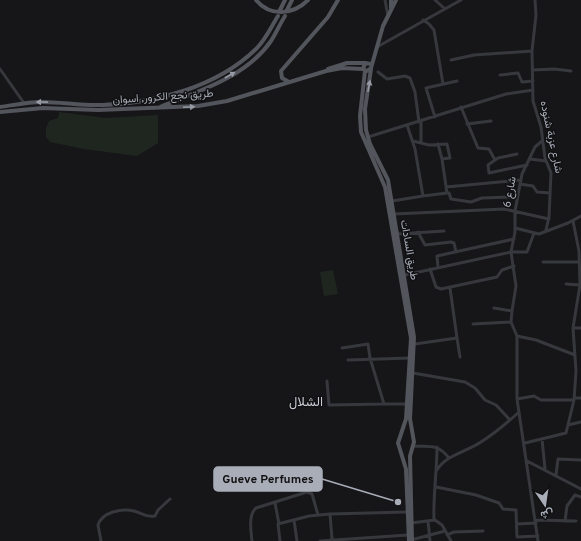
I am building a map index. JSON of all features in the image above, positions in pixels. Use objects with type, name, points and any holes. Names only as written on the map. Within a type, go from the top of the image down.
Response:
[{"type":"main road","points":[[256,0],[265,8],[278,12],[292,11],[308,0]]},
{"type":"main road","points":[[280,10],[285,0]]},
{"type":"main road","points":[[287,10],[292,0]]},
{"type":"main road","points":[[291,82],[282,78],[281,71],[328,17],[338,0]]},
{"type":"main road","points":[[391,0],[391,8]]},
{"type":"main road","points":[[391,8],[396,0]]},
{"type":"main road","name":"طريق السادات","points":[[391,8],[371,64],[365,116],[368,137],[385,170],[405,275],[415,344],[410,419],[412,439]]},
{"type":"main road","name":"طريق نجع الكرور, اسوان","points":[[0,107],[24,103],[43,102],[104,105],[151,99],[194,87],[230,69],[256,49],[266,38],[278,16]]},
{"type":"main road","points":[[156,108],[214,84],[250,62],[271,41],[285,16]]},
{"type":"main road","name":"طريق نجع الكرور, اسوان","points":[[0,112],[49,108],[98,110],[213,104],[291,82],[342,64],[368,62],[371,64]]},
{"type":"main road","name":"طريق السادات","points":[[364,63],[364,81],[360,116],[361,132],[385,187],[410,332],[411,358],[407,404],[405,423],[400,438]]},
{"type":"main road","name":"طريق نجع الكرور, اسوان","points":[[322,72],[342,68],[354,70],[370,69]]},
{"type":"main road","points":[[354,70],[360,74],[364,81]]},
{"type":"main road","points":[[24,103],[24,110]]},
{"type":"main road","points":[[407,435],[412,439],[411,541],[408,535],[406,469],[398,443],[400,438],[407,435]]},
{"type":"main road","points":[[400,448],[406,451],[412,447]]},
{"type":"street","points":[[385,0],[388,16]]},
{"type":"street","points":[[434,0],[444,8]]},
{"type":"street","points":[[376,47],[444,8],[461,0]]},
{"type":"street","name":"شارع عزبة شنوده","points":[[534,0],[536,15],[532,51],[534,104],[540,125],[546,161],[551,170],[549,219],[546,230]]},
{"type":"street","points":[[423,20],[432,27],[435,34],[443,84]]},
{"type":"street","points":[[451,60],[474,55],[532,51]]},
{"type":"street","points":[[0,69],[24,103]]},
{"type":"street","points":[[533,70],[554,69],[571,71]]},
{"type":"street","points":[[378,72],[387,79],[405,76],[410,78],[415,92],[420,121],[421,142]]},
{"type":"street","points":[[500,75],[518,73],[522,82],[533,81]]},
{"type":"street","points":[[435,117],[426,88],[457,81]]},
{"type":"street","points":[[368,137],[506,94],[533,90]]},
{"type":"street","points":[[462,107],[467,124],[478,148],[489,149],[495,160]]},
{"type":"street","points":[[467,124],[491,121]]},
{"type":"street","points":[[407,125],[414,141],[423,196]]},
{"type":"street","points":[[414,141],[428,144],[448,145],[450,158],[442,158]]},
{"type":"street","name":"شارع 6","points":[[511,252],[514,239],[515,212],[520,182],[536,146],[542,141]]},
{"type":"street","points":[[438,144],[442,158],[447,193],[449,193],[452,199],[471,202],[482,198],[511,197]]},
{"type":"street","points":[[517,154],[495,160],[488,165],[490,173],[527,165]]},
{"type":"street","points":[[530,159],[546,161]]},
{"type":"street","points":[[446,186],[520,182],[533,186],[537,192],[550,193]]},
{"type":"street","points":[[392,201],[447,193]]},
{"type":"street","points":[[394,214],[504,209],[549,219]]},
{"type":"street","points":[[515,228],[539,234],[546,230],[573,221],[581,216]]},
{"type":"street","points":[[524,443],[566,433],[575,399],[575,355],[573,328],[580,287],[580,262],[579,239],[573,221]]},
{"type":"street","points":[[397,234],[444,231]]},
{"type":"street","points":[[418,232],[425,245],[452,242],[456,252]]},
{"type":"street","points":[[405,275],[511,252],[528,251],[534,233]]},
{"type":"street","points":[[438,268],[436,257],[514,239]]},
{"type":"street","points":[[511,252],[516,286],[511,322],[517,336],[517,399],[538,541]]},
{"type":"street","points":[[543,262],[580,262]]},
{"type":"street","points":[[430,269],[437,288],[450,288],[497,277],[502,270],[514,266]]},
{"type":"street","points":[[566,284],[580,287]]},
{"type":"street","points":[[450,288],[456,338],[460,357]]},
{"type":"street","points":[[494,308],[512,310]]},
{"type":"street","points":[[473,324],[511,322]]},
{"type":"street","points":[[573,328],[581,328]]},
{"type":"street","points":[[517,336],[536,340],[575,355]]},
{"type":"street","points":[[415,344],[456,338]]},
{"type":"street","points":[[342,348],[368,344],[370,358],[384,404]]},
{"type":"street","points":[[348,360],[370,358],[411,358]]},
{"type":"street","points":[[575,360],[581,360]]},
{"type":"street","points":[[413,373],[465,382],[475,388],[485,400],[496,406],[510,420]]},
{"type":"street","points":[[326,381],[329,406],[407,404]]},
{"type":"street","points":[[517,399],[534,396],[540,400],[581,398]]},
{"type":"street","points":[[437,470],[444,460],[472,447],[499,430],[520,412]]},
{"type":"street","points":[[568,425],[581,422]]},
{"type":"street","points":[[542,439],[545,469]]},
{"type":"street","points":[[412,447],[437,447],[443,450],[449,458]]},
{"type":"street","points":[[434,520],[433,498],[436,487],[437,447]]},
{"type":"street","points":[[556,474],[558,459],[581,460]]},
{"type":"street","points":[[527,461],[556,474],[581,489]]},
{"type":"street","points":[[436,487],[476,495],[499,503],[503,509],[516,510],[517,537],[538,536]]},
{"type":"street","points":[[252,541],[251,527],[253,512],[256,508],[310,493],[314,499],[318,515]]},
{"type":"street","points":[[565,521],[568,503],[575,495],[581,497]]},
{"type":"street","points":[[101,541],[98,525],[103,516],[130,510],[146,516],[155,516],[158,510],[170,499]]},
{"type":"street","points":[[275,502],[280,541]]},
{"type":"street","points":[[279,524],[318,515],[407,512]]},
{"type":"street","points":[[330,514],[332,539]]},
{"type":"street","points":[[294,520],[297,541]]},
{"type":"street","points":[[411,522],[434,520],[441,524],[451,541]]},
{"type":"street","points":[[428,521],[428,536],[430,541]]},
{"type":"street","points":[[517,524],[576,521]]},
{"type":"street","points":[[411,541],[445,531]]},
{"type":"street","points":[[447,535],[454,532],[483,531]]},
{"type":"street","points":[[320,541],[408,535]]},
{"type":"street","points":[[384,536],[384,541]]},
{"type":"shaded area","points":[[59,112],[106,118],[158,115],[158,143],[137,156],[84,149],[50,142],[46,137],[46,128],[49,121],[58,118]]},
{"type":"shaded area","points":[[333,270],[338,294],[324,296],[320,272]]},
{"type":"place","name":"Gueve Perfumes","points":[[398,502]]},
{"type":"district","name":"الشلال","points":[[306,403]]}]
